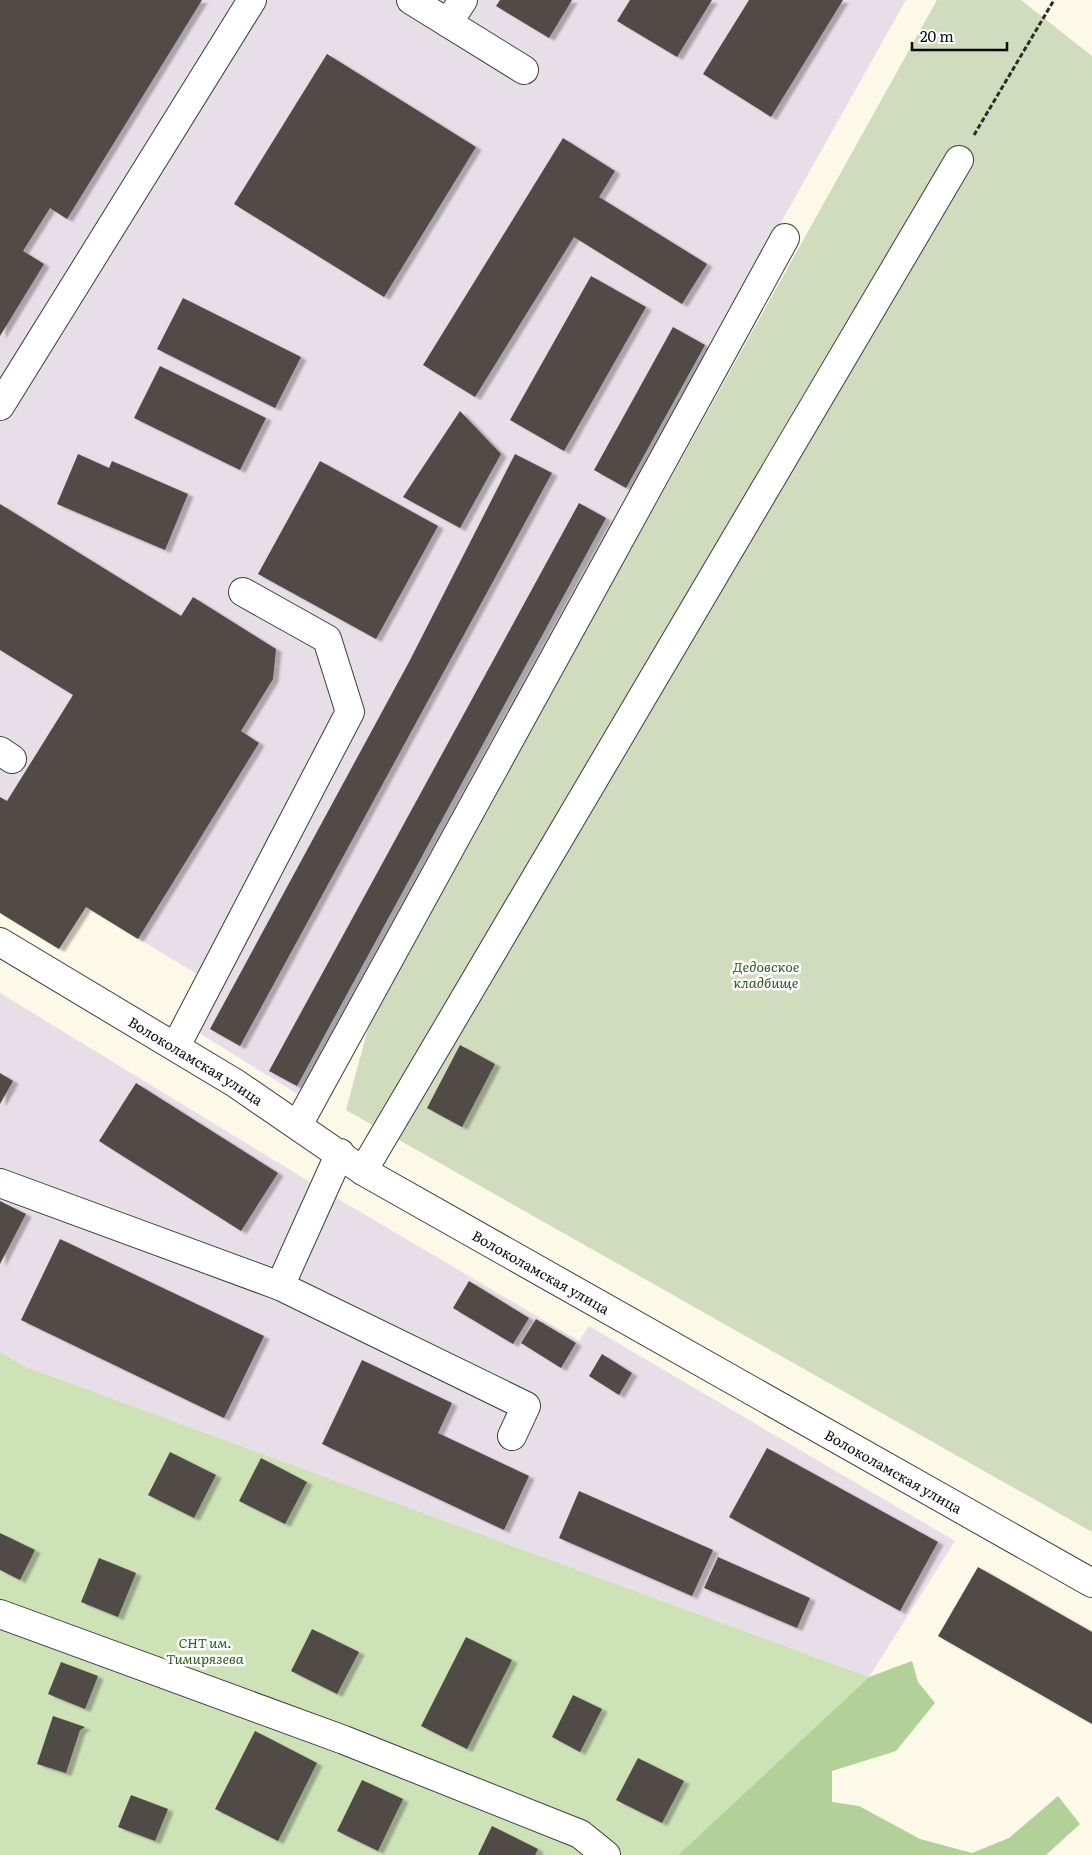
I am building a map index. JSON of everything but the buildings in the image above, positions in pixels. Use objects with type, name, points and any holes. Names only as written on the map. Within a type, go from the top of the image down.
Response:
[{"type":"street","points":[[0,406],[252,0]]},
{"type":"street","points":[[411,0],[524,70]]},
{"type":"street","points":[[448,23],[462,0]]},
{"type":"street","points":[[363,1171],[960,160]]},
{"type":"street","points":[[298,1125],[785,238]]},
{"type":"street","points":[[176,1046],[350,712],[326,639],[242,592]]},
{"type":"street","name":"Волоколамская улица","points":[[0,942],[176,1046],[340,1153],[363,1171],[1092,1583]]},
{"type":"street","points":[[280,1286],[340,1153]]},
{"type":"street","points":[[0,1183],[280,1286],[526,1406],[512,1436]]},
{"type":"street","points":[[0,1614],[344,1740],[580,1834],[606,1855]]},
{"type":"path","points":[[960,160],[1054,0]]},
{"type":"shaded area","points":[[0,0],[906,0],[716,338],[299,1095],[199,1033],[222,989],[86,907],[59,949],[0,913]]},
{"type":"shaded area","points":[[0,993],[323,1190],[579,1341],[589,1326],[955,1541],[869,1677],[24,1366],[0,1352]]},
{"type":"green space","name":"Дедовское кладбище","points":[[937,0],[1021,0],[1092,56],[1092,1532],[346,1110],[372,1014]]},
{"type":"green space","name":"СНТ им. Тимирязева","points":[[0,1352],[24,1366],[869,1677],[678,1855],[0,1855]]},
{"type":"green space","points":[[912,1661],[918,1682],[935,1703],[896,1751],[832,1771],[832,1802],[859,1806],[920,1839],[972,1853],[1009,1838],[1058,1796],[1080,1824],[1046,1855],[678,1855],[869,1677]]}]
